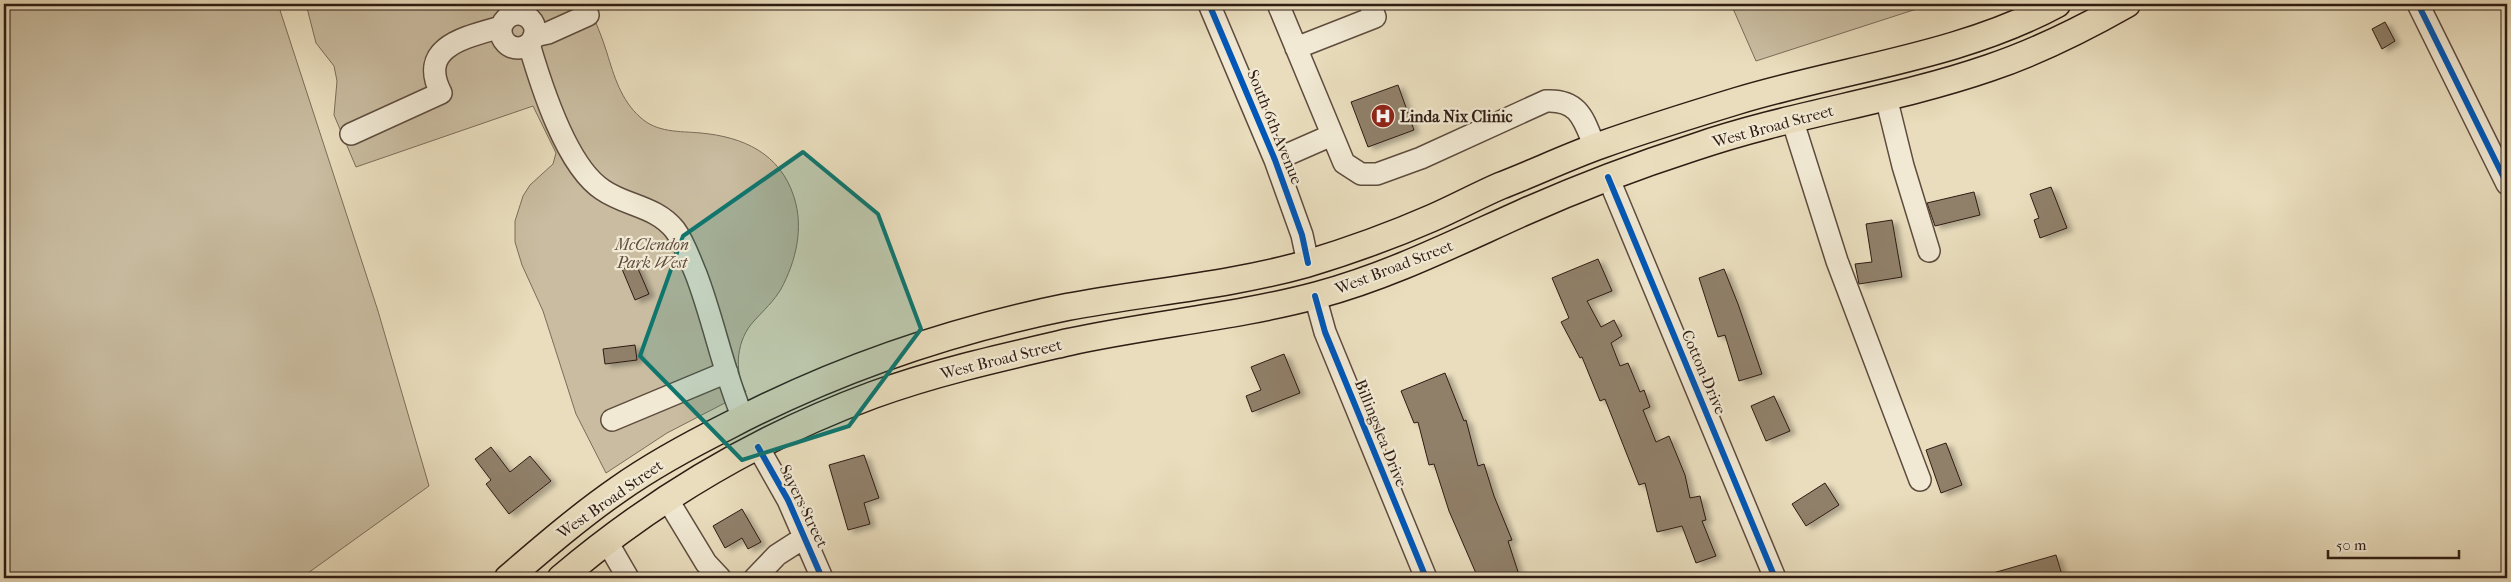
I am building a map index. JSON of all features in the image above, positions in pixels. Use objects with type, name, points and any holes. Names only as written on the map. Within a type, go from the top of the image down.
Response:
[{"type":"main road","name":"West Broad Street","points":[[508,578],[549,542],[617,490],[690,445],[805,388],[870,361],[993,324],[1069,307],[1183,290],[1308,263],[1385,238],[1494,189],[1596,147],[1748,98],[1944,48],[2034,16],[2057,4]]},
{"type":"main road","name":"West Broad Street","points":[[562,578],[606,540],[666,497],[758,447],[820,417],[875,394],[934,376],[1071,342],[1193,321],[1315,296],[1387,272],[1608,177],[1697,146],[1792,119],[1886,97],[1991,68],[2071,34],[2125,5]]},
{"type":"main road","points":[[1596,147],[1608,177]]},
{"type":"main road","points":[[1308,263],[1315,296]]},
{"type":"main road","points":[[743,418],[758,447]]},
{"type":"street","name":"South 6th Avenue","points":[[1209,4],[1275,160],[1302,235],[1308,263]]},
{"type":"street","points":[[1278,4],[1344,163],[1354,172],[1369,175],[1422,158],[1538,103],[1555,101],[1572,106],[1579,112],[1596,147]]},
{"type":"street","points":[[1296,48],[1375,17],[1370,4]]},
{"type":"street","points":[[2418,4],[2507,184]]},
{"type":"street","points":[[350,134],[441,93],[434,75],[435,64],[440,54],[458,41],[502,27],[506,18],[519,15],[530,20],[534,26],[531,40],[556,120],[586,176],[608,194],[656,213],[671,225],[679,236],[707,304],[743,418]]},
{"type":"street","points":[[531,40],[588,15]]},
{"type":"street","points":[[1886,97],[1901,158],[1929,251]]},
{"type":"street","points":[[1792,119],[1840,270],[1920,480]]},
{"type":"street","points":[[1275,160],[1332,135]]},
{"type":"street","name":"Cotton Drive","points":[[1608,177],[1775,578]]},
{"type":"street","name":"Billingslea Drive","points":[[1315,296],[1325,332],[1426,578]]},
{"type":"street","points":[[612,420],[727,372]]},
{"type":"street","name":"Sayers Street","points":[[758,447],[788,500],[822,578]]},
{"type":"street","points":[[666,497],[706,563],[720,578]]},
{"type":"street","points":[[755,578],[777,555],[805,537]]},
{"type":"street","points":[[606,540],[628,578]]},
{"type":"highlighted area","points":[[803,152],[878,214],[921,329],[849,426],[742,460],[640,356],[683,236]]},
{"type":"green space","points":[[4,4],[278,4],[378,311],[429,486],[301,578],[4,578]]},
{"type":"green space","name":"McClendon Park West","points":[[306,4],[588,4],[619,87],[628,103],[640,117],[661,129],[731,138],[745,143],[769,158],[788,182],[794,197],[798,221],[797,244],[791,267],[781,289],[748,328],[744,337],[738,365],[739,374],[746,392],[667,433],[606,473],[576,414],[543,311],[522,265],[515,242],[515,221],[523,196],[530,185],[553,164],[556,153],[533,106],[356,167],[334,115],[337,81],[334,66],[316,43]]},
{"type":"green space","points":[[1731,4],[1932,4],[1756,61]]},
{"type":"building","points":[[2385,22],[2395,41],[2382,49],[2372,29]]},
{"type":"building","name":"Linda Nix Clinic","points":[[1398,85],[1414,130],[1368,147],[1351,102]]},
{"type":"building","points":[[2051,187],[2067,228],[2040,238],[2034,220],[2039,218],[2030,194]]},
{"type":"building","points":[[1974,192],[1980,215],[1935,226],[1927,203]]},
{"type":"building","points":[[1892,220],[1902,277],[1859,284],[1855,264],[1872,262],[1866,224]]},
{"type":"building","points":[[1598,259],[1612,291],[1587,301],[1601,327],[1614,320],[1622,336],[1611,343],[1620,366],[1628,363],[1640,392],[1644,390],[1650,407],[1643,410],[1656,442],[1669,436],[1685,475],[1690,498],[1700,496],[1706,520],[1702,521],[1716,556],[1696,563],[1682,526],[1657,532],[1645,483],[1639,485],[1605,399],[1600,401],[1582,357],[1580,358],[1561,322],[1569,318],[1552,278]]},
{"type":"building","points":[[636,264],[649,294],[635,300],[622,269]]},
{"type":"building","points":[[1724,269],[1762,374],[1739,381],[1725,335],[1718,337],[1699,278]]},
{"type":"building","points":[[635,345],[637,360],[605,364],[603,349]]},
{"type":"building","points":[[1284,354],[1300,393],[1252,412],[1246,396],[1261,390],[1251,367]]},
{"type":"building","points":[[1445,373],[1464,421],[1466,420],[1478,466],[1484,464],[1494,496],[1512,540],[1508,541],[1520,578],[1478,578],[1449,511],[1434,464],[1429,465],[1418,422],[1414,423],[1401,391]]},
{"type":"building","points":[[1774,396],[1790,431],[1766,441],[1751,406]]},
{"type":"building","points":[[1946,443],[1962,485],[1941,493],[1926,450]]},
{"type":"building","points":[[491,447],[510,472],[530,456],[551,481],[509,514],[486,484],[491,480],[475,459]]},
{"type":"building","points":[[864,455],[879,498],[864,503],[870,524],[848,530],[829,465]]},
{"type":"building","points":[[1825,483],[1839,505],[1806,526],[1792,504]]},
{"type":"building","points":[[742,509],[761,542],[748,549],[742,538],[725,548],[713,526]]},
{"type":"building","points":[[2056,555],[2063,578],[1986,578],[1986,575]]},
{"type":"cycle path","points":[[1209,4],[1275,160],[1302,235],[1308,263]]},
{"type":"cycle path","points":[[2418,4],[2507,184]]},
{"type":"cycle path","points":[[1608,177],[1775,578]]},
{"type":"cycle path","points":[[1315,296],[1325,332],[1426,578]]},
{"type":"cycle path","points":[[758,447],[788,500],[822,578]]},
{"type":"place","name":"Linda Nix Clinic","points":[[1383,116]]}]
